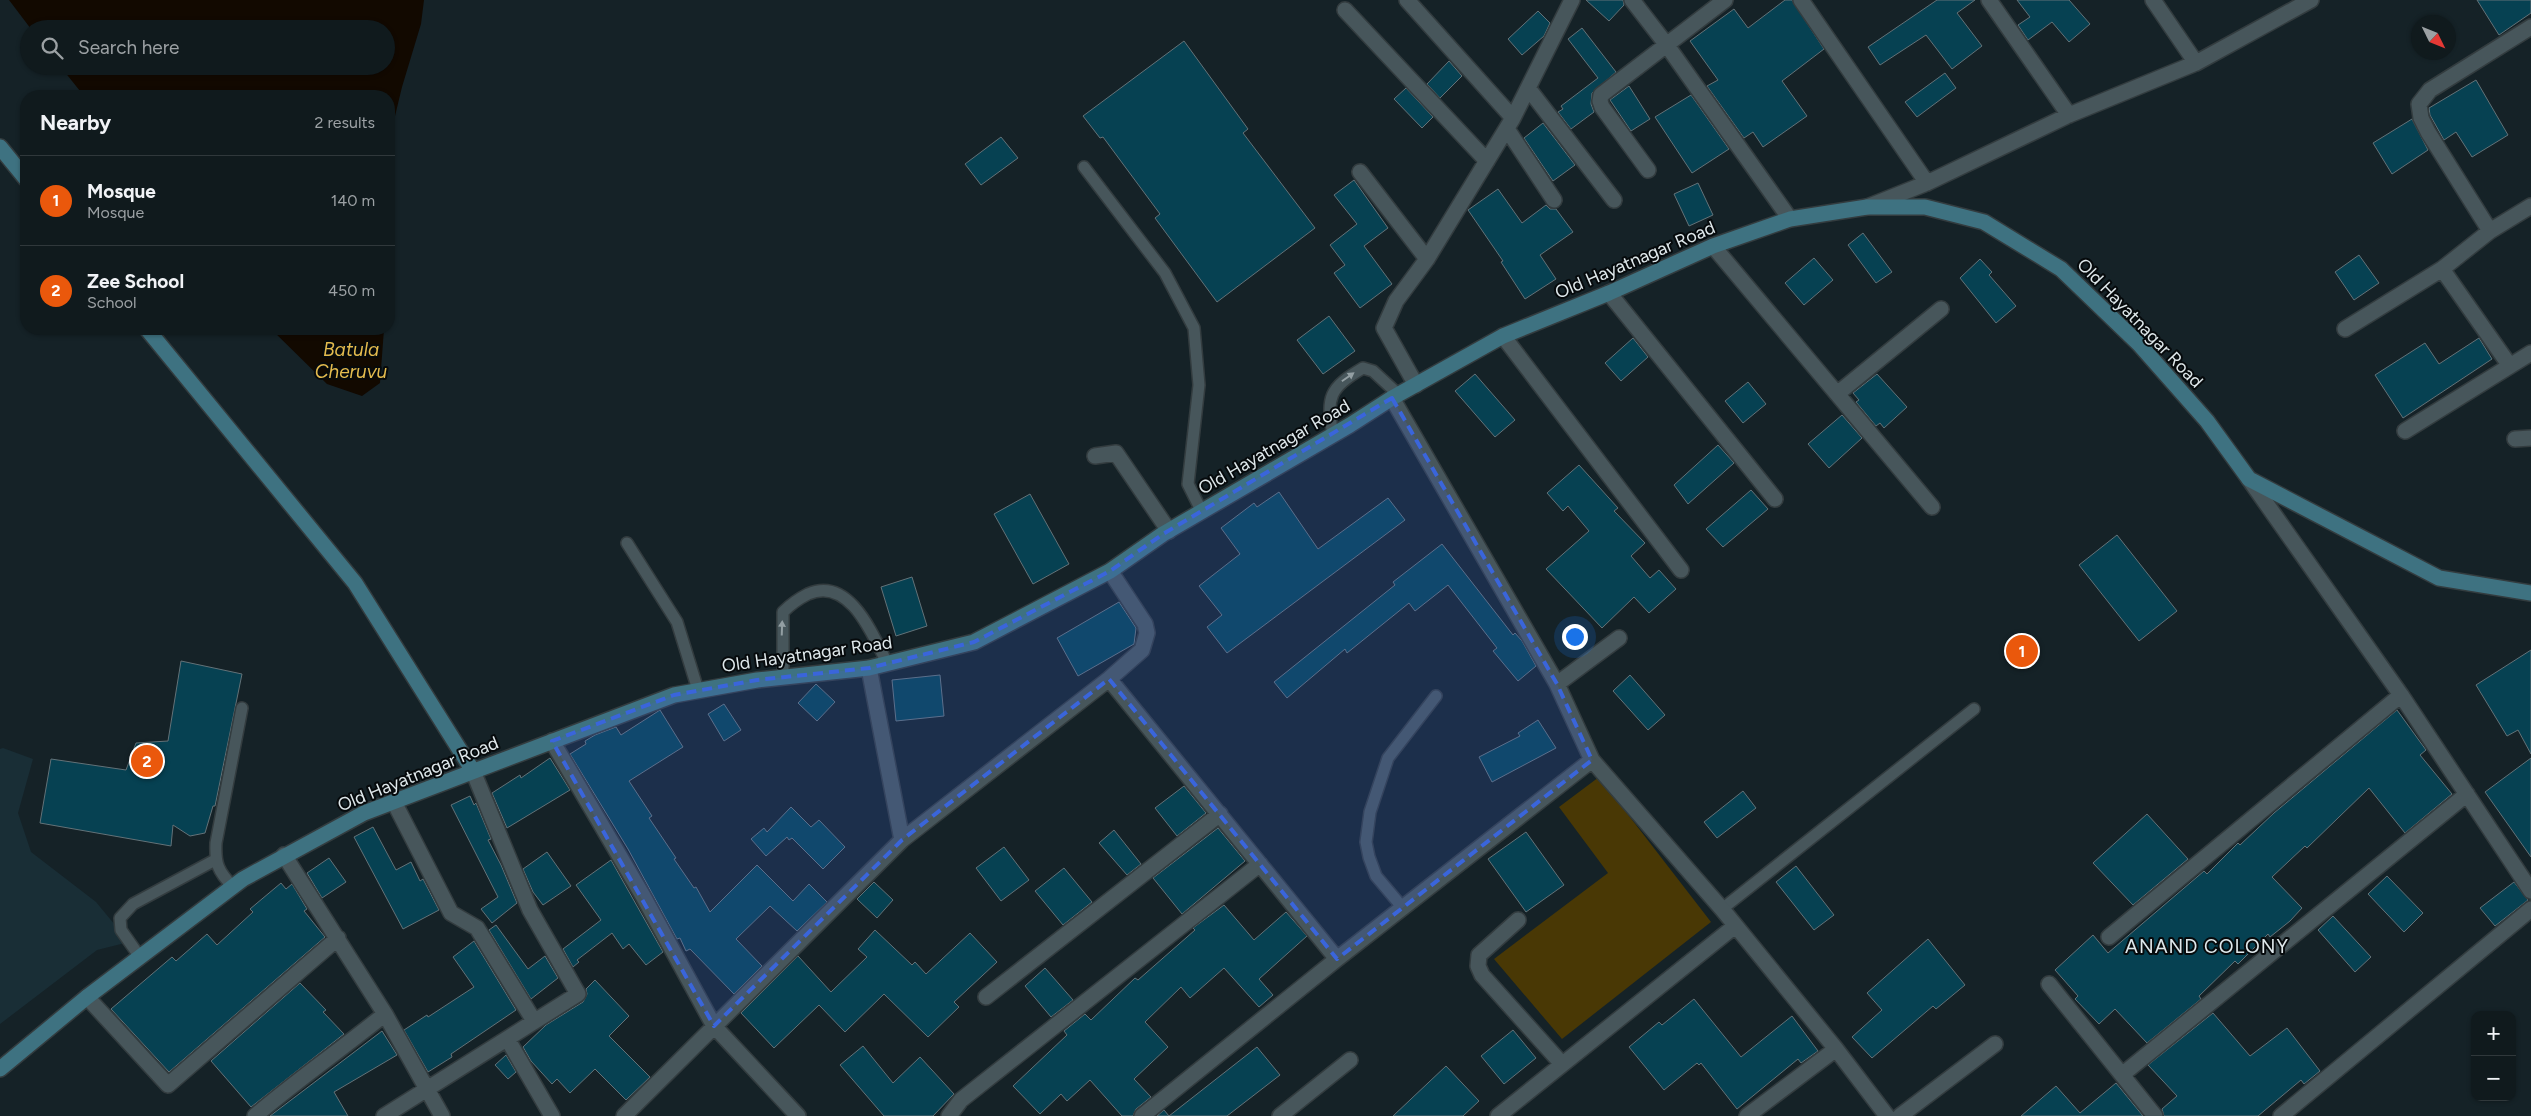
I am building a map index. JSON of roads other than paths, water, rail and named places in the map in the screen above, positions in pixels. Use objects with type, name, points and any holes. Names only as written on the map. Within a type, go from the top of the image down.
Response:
[{"type":"street","points":[[1407,0],[1510,124],[1554,200]]},
{"type":"street","points":[[1416,385],[1384,328],[1396,301],[1427,259],[1510,124],[1572,0]]},
{"type":"street","points":[[1632,0],[1666,44],[1790,219]]},
{"type":"street","points":[[1648,170],[1600,101],[1605,90],[1725,0]]},
{"type":"street","points":[[1801,0],[1927,183]]},
{"type":"street","points":[[1988,0],[2069,115]]},
{"type":"street","points":[[2153,0],[2196,63]]},
{"type":"street","points":[[1867,207],[1927,183],[2069,115],[2196,63],[2311,0]]},
{"type":"street","points":[[1345,10],[1487,161]]},
{"type":"street","points":[[2490,231],[2428,132],[2421,118],[2419,104],[2430,90],[2531,27]]},
{"type":"street","points":[[1528,88],[1614,200]]},
{"type":"street","points":[[0,147],[20,172]]},
{"type":"street","points":[[1360,172],[1427,259]]},
{"type":"street","name":"Old Hayatnagar Road","points":[[0,1069],[87,997],[233,887],[284,855],[364,813],[674,695],[783,677],[869,668],[974,642],[1110,571],[1169,531],[1395,397],[1503,336],[1609,293],[1713,246],[1790,219],[1867,207],[1925,206],[1984,222],[2061,270],[2151,358],[2207,420],[2249,479],[2439,578],[2531,593]]},
{"type":"street","points":[[2345,329],[2442,269],[2490,231],[2531,206]]},
{"type":"street","points":[[1713,246],[1932,508]]},
{"type":"street","points":[[2442,269],[2510,366]]},
{"type":"street","points":[[1609,293],[1775,499]]},
{"type":"street","points":[[1837,394],[1941,309]]},
{"type":"street","points":[[152,335],[354,583],[474,771],[530,910],[578,994],[534,1021],[508,1040],[384,1116]]},
{"type":"street","points":[[1503,336],[1681,570]]},
{"type":"street","points":[[2405,431],[2531,353]]},
{"type":"street","points":[[1395,397],[1557,684],[1592,760],[1722,909],[1836,1049],[1887,1116]]},
{"type":"street","points":[[2516,439],[2531,438]]},
{"type":"street","points":[[1095,456],[1116,453],[1169,531]]},
{"type":"street","points":[[2249,479],[2401,695],[2531,891]]},
{"type":"street","points":[[624,1116],[902,840],[1109,679],[1142,650],[1147,633],[1145,624],[1110,571]]},
{"type":"street","points":[[1557,684],[1619,638]]},
{"type":"street","points":[[869,668],[902,840]]},
{"type":"street","points":[[1109,679],[1337,959]]},
{"type":"street","points":[[2109,937],[2401,695]]},
{"type":"street","points":[[552,741],[642,896],[714,1026],[798,1116]]},
{"type":"street","points":[[1142,1116],[1337,959],[1592,760]]},
{"type":"street","points":[[2123,1074],[2467,794]]},
{"type":"street","points":[[394,802],[451,913],[477,928],[534,1021]]},
{"type":"street","points":[[986,997],[1220,814]]},
{"type":"street","points":[[284,855],[338,938],[428,1088],[442,1116]]},
{"type":"street","points":[[949,1116],[961,1100],[1260,864]]},
{"type":"street","points":[[2281,1116],[2531,908]]},
{"type":"street","points":[[1518,920],[1479,955],[1478,966],[1482,975],[1562,1064]]},
{"type":"street","points":[[1498,1116],[1736,926]]},
{"type":"street","points":[[87,997],[168,1085],[338,938]]},
{"type":"street","points":[[2049,984],[2155,1116]]},
{"type":"street","points":[[255,1116],[289,1086],[326,1062],[384,1014]]},
{"type":"street","points":[[508,1040],[552,1116]]},
{"type":"street","points":[[1900,1116],[1995,1044]]},
{"type":"street","points":[[1747,1116],[1836,1049]]},
{"type":"street","points":[[1280,1116],[1350,1060]]},
{"type":"lane","points":[[1084,167],[1165,273],[1194,328],[1199,385],[1188,484],[1202,512]]},
{"type":"lane","points":[[1333,435],[1329,410],[1330,397],[1338,385],[1349,376],[1363,368],[1374,371],[1395,397]]},
{"type":"lane","points":[[627,543],[677,622],[698,690]]},
{"type":"lane","points":[[783,677],[783,612],[791,603],[820,589],[833,590],[848,601],[874,636],[887,663]]},
{"type":"lane","points":[[1402,908],[1376,876],[1369,857],[1366,842],[1370,812],[1388,758],[1436,696]]},
{"type":"lane","points":[[233,887],[222,875],[215,860],[216,843],[242,708]]},
{"type":"lane","points":[[1722,909],[1974,709]]},
{"type":"lane","points":[[140,957],[121,930],[120,918],[132,904],[215,860]]},
{"type":"water","points":[[9,0],[424,0],[421,24],[395,116],[395,90],[79,90],[67,75],[395,75],[395,20],[24,20]]},
{"type":"water","name":"Batula Cheruvu","points":[[277,335],[384,335],[380,383],[362,396],[327,384]]},
{"type":"place","name":"Mosque","points":[[2022,651]]},
{"type":"place","name":"Zee School","points":[[147,761]]},
{"type":"district","name":"ANAND COLONY","points":[[2207,946]]}]
